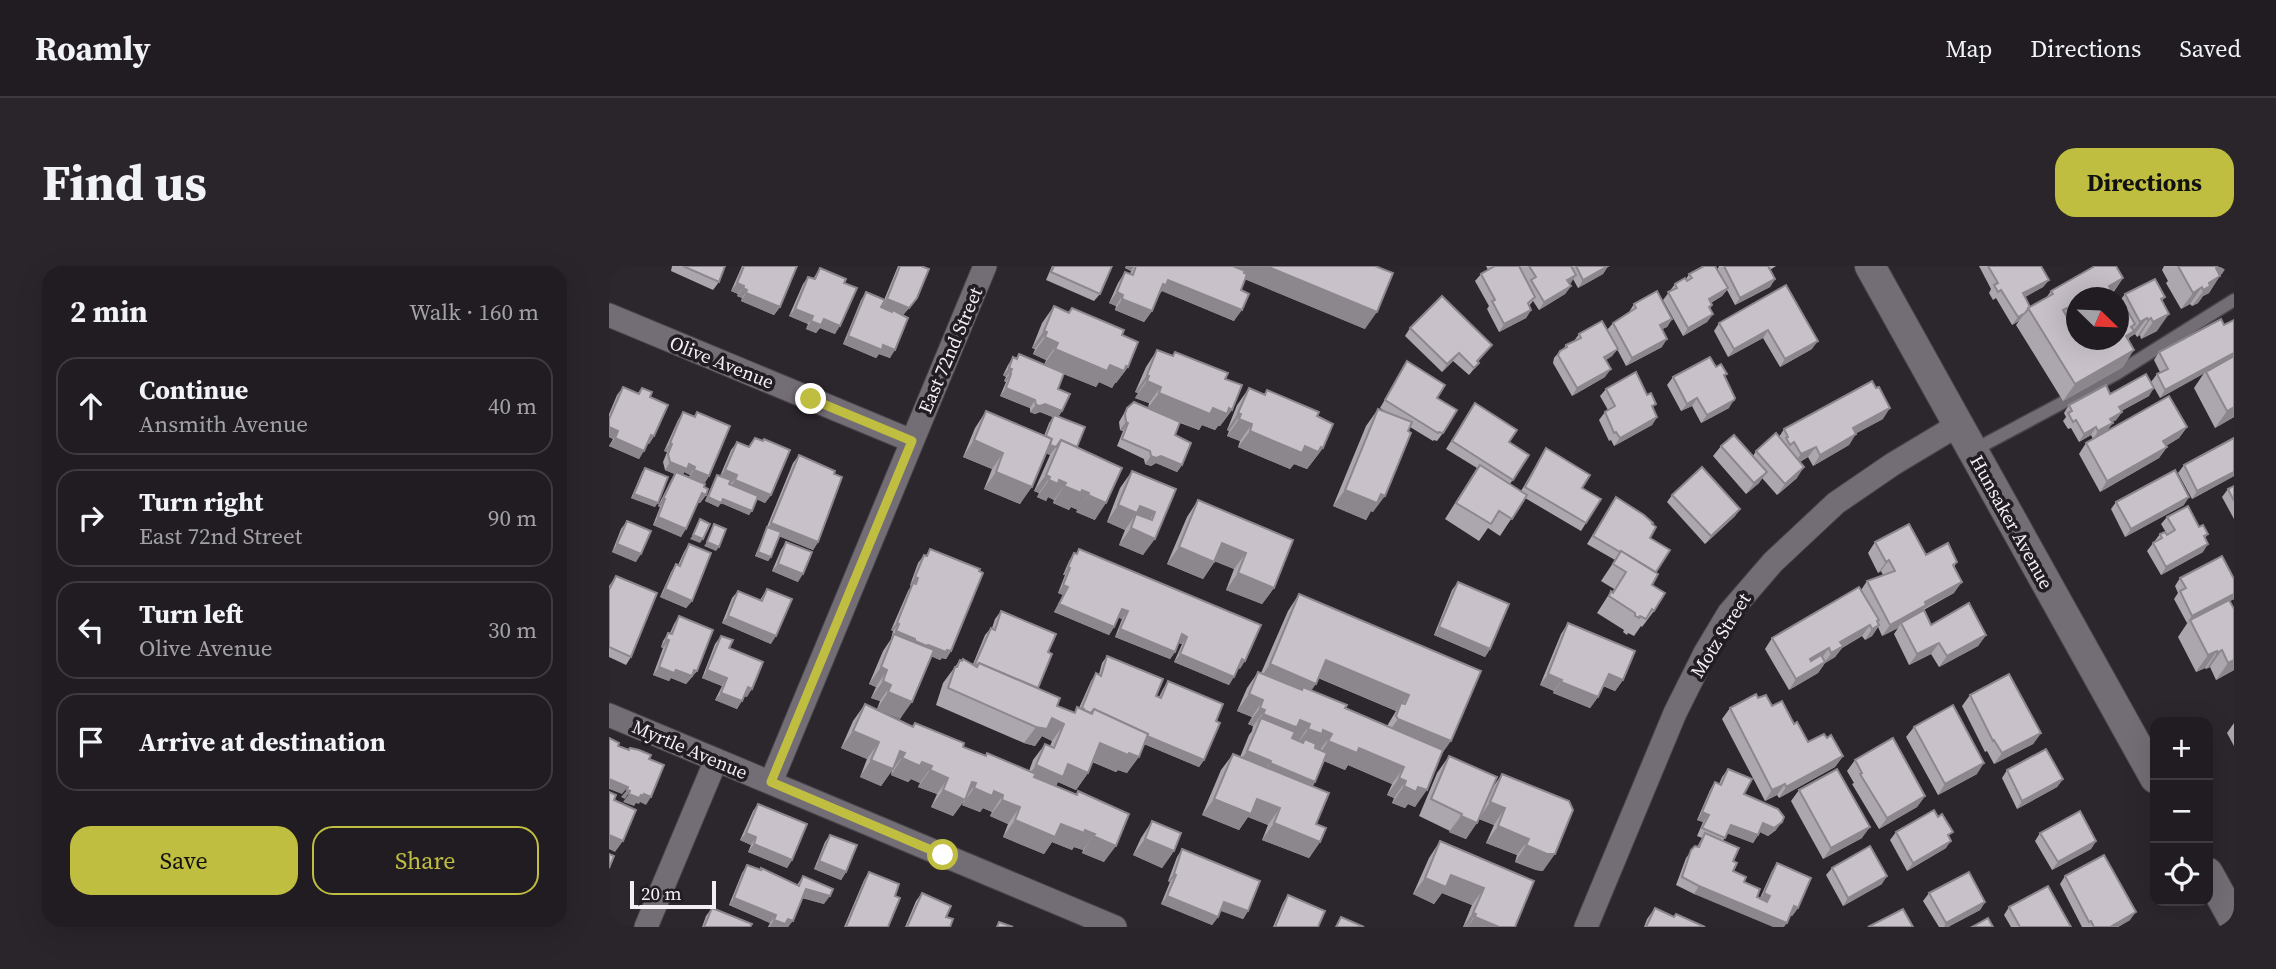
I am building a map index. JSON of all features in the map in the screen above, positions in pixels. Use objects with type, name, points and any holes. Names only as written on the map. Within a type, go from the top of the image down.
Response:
[{"type":"street","name":"East 72nd Street","points":[[771,782],[985,266]]},
{"type":"street","name":"Hunsaker Avenue","points":[[1870,266],[2150,769]]},
{"type":"street","name":"Olive Avenue","points":[[609,315],[912,441]]},
{"type":"street","name":"Motz Street","points":[[1586,927],[1675,713],[1705,653],[1729,613],[1773,562],[1836,503],[1893,464],[1966,438]]},
{"type":"street","name":"Myrtle Avenue","points":[[609,715],[1115,927]]},
{"type":"street","points":[[646,927],[716,760]]},
{"type":"street","points":[[2213,882],[2234,920]]},
{"type":"lane","points":[[1966,438],[2116,374],[2234,300]]},
{"type":"building","points":[[683,266],[725,266],[719,282]]},
{"type":"building","points":[[744,266],[797,266],[780,307],[746,293],[744,286],[737,283]]},
{"type":"building","points":[[900,266],[921,266],[929,269],[917,298],[909,308],[887,299]]},
{"type":"building","points":[[1054,266],[1112,266],[1100,294],[1051,272]]},
{"type":"building","points":[[1136,266],[1233,266],[1247,274],[1241,290],[1249,294],[1242,310],[1168,280],[1166,285],[1163,284],[1152,311],[1122,299],[1123,295],[1117,292],[1125,272],[1133,275]]},
{"type":"building","points":[[1266,266],[1375,266],[1393,273],[1377,312]]},
{"type":"building","points":[[1495,266],[1519,266],[1535,297],[1528,303],[1531,310],[1504,324],[1481,274]]},
{"type":"building","points":[[1529,266],[1571,266],[1576,275],[1567,280],[1571,286],[1544,302],[1531,280],[1536,277]]},
{"type":"building","points":[[1576,266],[1608,266],[1583,280]]},
{"type":"building","points":[[1704,266],[1715,266],[1728,288],[1709,299],[1713,314],[1688,328],[1668,292],[1677,288],[1675,284],[1685,278],[1687,281],[1692,278],[1689,274]]},
{"type":"building","points":[[1724,266],[1768,266],[1775,279],[1740,298]]},
{"type":"building","points":[[1988,266],[2041,266],[2049,280],[2023,293],[2030,307],[2018,317],[2001,290],[1998,292],[1994,285],[1998,283]]},
{"type":"building","points":[[2095,266],[2116,266],[2123,278],[2110,287],[2066,287],[2066,308],[2063,310],[2066,315],[2066,350],[2129,350],[2129,341],[2134,350],[2075,384],[2028,308],[2053,294],[2051,291]]},
{"type":"building","points":[[2178,266],[2219,266],[2216,268],[2220,276],[2209,283],[2210,286],[2203,290],[2202,287],[2193,293]]},
{"type":"building","points":[[820,268],[846,279],[844,283],[857,288],[840,326],[824,319],[821,325],[811,321],[813,316],[795,309],[808,277],[815,279]]},
{"type":"building","points":[[2155,279],[2165,297],[2161,299],[2169,314],[2153,322],[2151,318],[2147,318],[2140,322],[2129,301],[2129,292]]},
{"type":"building","points":[[1786,285],[1818,341],[1785,359],[1768,330],[1734,349],[1719,323]]},
{"type":"building","points":[[1657,291],[1672,319],[1660,325],[1667,339],[1632,358],[1613,323],[1636,308],[1634,304]]},
{"type":"building","points":[[866,292],[885,300],[881,307],[908,318],[895,350],[883,345],[882,350],[848,336]]},
{"type":"building","points":[[1442,296],[1492,345],[1474,368],[1459,353],[1447,364],[1410,328]]},
{"type":"building","points":[[1054,306],[1069,313],[1072,308],[1124,330],[1122,335],[1138,342],[1128,367],[1126,366],[1124,371],[1110,365],[1107,371],[1055,349],[1058,343],[1045,337],[1047,332],[1044,331]]},
{"type":"building","points":[[2129,314],[2135,324],[2131,327],[2134,331],[2129,334]]},
{"type":"building","points":[[2221,319],[2224,325],[2234,320],[2234,353],[2165,390],[2157,374],[2168,369],[2159,352]]},
{"type":"building","points":[[1602,321],[1618,349],[1604,357],[1611,369],[1577,388],[1558,355],[1566,345],[1581,338],[1579,334]]},
{"type":"building","points":[[1157,350],[1173,356],[1175,352],[1228,373],[1225,379],[1242,385],[1232,410],[1229,408],[1227,414],[1213,408],[1210,414],[1159,393],[1161,387],[1147,381]]},
{"type":"building","points":[[1019,354],[1064,373],[1058,389],[1070,394],[1062,411],[1045,404],[1036,405],[1035,400],[1006,388],[1013,357],[1017,359]]},
{"type":"building","points":[[2234,356],[2234,407],[2227,411],[2206,372]]},
{"type":"building","points":[[1710,357],[1716,367],[1721,364],[1735,398],[1707,415],[1697,398],[1687,404],[1673,377]]},
{"type":"building","points":[[1407,361],[1445,385],[1437,398],[1457,410],[1443,433],[1438,433],[1385,400]]},
{"type":"building","points":[[1636,372],[1647,395],[1651,393],[1656,404],[1652,406],[1657,417],[1620,438],[1614,433],[1605,412],[1615,406],[1606,389]]},
{"type":"building","points":[[2146,374],[2154,388],[2119,407],[2122,412],[2110,419],[2113,423],[2098,431],[2096,427],[2084,434],[2076,420],[2073,422],[2068,413],[2072,411],[2069,405],[2106,385],[2110,394]]},
{"type":"building","points":[[1872,381],[1876,388],[1879,387],[1890,408],[1853,428],[1856,434],[1820,455],[1816,447],[1801,454],[1794,442],[1790,445],[1784,429]]},
{"type":"building","points":[[623,387],[639,394],[642,388],[652,392],[650,397],[668,405],[644,451],[615,438],[618,431],[609,427],[609,419]]},
{"type":"building","points":[[1249,388],[1265,395],[1267,390],[1319,412],[1317,416],[1333,424],[1323,448],[1318,452],[1305,446],[1302,453],[1250,431],[1252,424],[1239,419],[1241,414],[1238,413]]},
{"type":"building","points":[[2169,396],[2187,427],[2163,441],[2167,447],[2107,481],[2086,443]]},
{"type":"building","points":[[1134,402],[1180,422],[1175,435],[1191,443],[1182,465],[1161,456],[1151,456],[1150,451],[1122,439],[1128,423],[1125,414]]},
{"type":"building","points":[[1475,403],[1517,430],[1509,442],[1529,455],[1513,480],[1452,441]]},
{"type":"building","points":[[1378,409],[1412,422],[1408,431],[1411,433],[1385,496],[1381,494],[1377,503],[1345,490]]},
{"type":"building","points":[[986,411],[1052,439],[1032,487],[996,472],[1003,453],[974,440]]},
{"type":"building","points":[[683,412],[695,417],[697,412],[730,426],[709,476],[694,470],[695,467],[689,464],[687,469],[670,462],[670,443]]},
{"type":"building","points":[[1054,415],[1085,427],[1077,447],[1061,440],[1056,447],[1050,445],[1052,439],[1046,436]]},
{"type":"building","points":[[1776,433],[1804,467],[1785,484],[1756,451]]},
{"type":"building","points":[[1734,435],[1767,472],[1754,483],[1721,446]]},
{"type":"building","points":[[755,438],[790,450],[771,495],[735,480],[737,475],[725,470],[737,442],[749,447]]},
{"type":"building","points":[[2234,438],[2234,472],[2197,491],[2184,465]]},
{"type":"building","points":[[1061,440],[1122,468],[1106,503],[1082,490],[1081,493],[1064,486],[1066,483],[1059,480],[1058,484],[1049,480],[1050,477],[1046,475]]},
{"type":"building","points":[[1546,448],[1590,475],[1582,488],[1601,499],[1586,523],[1525,487]]},
{"type":"building","points":[[799,455],[835,471],[834,474],[842,477],[818,542],[771,523]]},
{"type":"building","points":[[1480,465],[1527,495],[1512,519],[1499,511],[1491,524],[1456,503]]},
{"type":"building","points":[[1702,467],[1740,509],[1711,536],[1672,495]]},
{"type":"building","points":[[645,468],[668,477],[658,503],[634,494]]},
{"type":"building","points":[[2175,470],[2189,497],[2131,529],[2116,502]]},
{"type":"building","points":[[1132,471],[1176,489],[1155,539],[1131,528],[1136,514],[1152,520],[1155,512],[1140,506],[1137,513],[1118,505]]},
{"type":"building","points":[[676,472],[705,484],[704,487],[708,489],[706,495],[702,493],[686,529],[658,517]]},
{"type":"building","points":[[717,475],[731,480],[729,484],[758,496],[752,511],[723,499],[721,503],[708,497]]},
{"type":"building","points":[[2234,486],[2234,501],[2228,489]]},
{"type":"building","points":[[1616,497],[1653,523],[1656,527],[1650,538],[1670,550],[1656,572],[1593,536]]},
{"type":"building","points":[[1198,500],[1293,540],[1274,588],[1238,573],[1246,553],[1222,543],[1214,562],[1179,547]]},
{"type":"building","points":[[2188,506],[2199,527],[2203,525],[2208,534],[2204,536],[2208,544],[2166,567],[2153,543],[2162,538],[2160,534],[2165,532],[2167,535],[2175,530],[2167,517]]},
{"type":"building","points":[[700,519],[710,524],[703,539],[693,535]]},
{"type":"building","points":[[627,521],[651,531],[641,554],[617,544]]},
{"type":"building","points":[[714,524],[726,529],[719,547],[707,542]]},
{"type":"building","points":[[1909,524],[1926,555],[1948,543],[1957,562],[1953,565],[1962,582],[1890,625],[1867,581],[1895,571],[1889,560],[1886,562],[1875,542]]},
{"type":"building","points":[[767,527],[781,532],[771,557],[758,552]]},
{"type":"building","points":[[786,542],[812,552],[803,574],[778,564]]},
{"type":"building","points":[[689,544],[711,553],[692,601],[665,589],[676,564],[680,566]]},
{"type":"building","points":[[930,549],[980,569],[983,573],[951,651],[946,652],[896,631],[913,583],[916,584],[918,578],[915,577],[924,555],[927,556]]},
{"type":"building","points":[[1079,549],[1261,625],[1245,661],[1242,659],[1234,677],[1180,654],[1187,637],[1182,634],[1175,652],[1120,629],[1128,611],[1122,609],[1114,627],[1059,604],[1068,587],[1063,585],[1070,568],[1068,567],[1074,553],[1077,554]]},
{"type":"building","points":[[1621,551],[1658,574],[1652,585],[1665,593],[1646,619],[1635,616],[1635,613],[1609,596],[1626,572],[1613,564]]},
{"type":"building","points":[[2222,556],[2234,579],[2234,594],[2192,616],[2180,591],[2186,588],[2180,578]]},
{"type":"building","points":[[616,576],[657,593],[631,657],[609,647],[609,590]]},
{"type":"building","points":[[1458,582],[1509,604],[1490,649],[1439,627]]},
{"type":"building","points":[[1859,587],[1879,620],[1879,625],[1872,629],[1870,625],[1840,642],[1843,646],[1831,653],[1829,648],[1810,659],[1811,661],[1821,655],[1825,662],[1796,679],[1772,638]]},
{"type":"building","points":[[767,589],[792,599],[776,636],[728,616],[738,591],[762,601]]},
{"type":"building","points":[[1299,594],[1481,671],[1451,741],[1398,719],[1396,716],[1401,703],[1405,704],[1409,695],[1326,660],[1316,684],[1270,664]]},
{"type":"building","points":[[2229,600],[2234,609],[2234,660],[2228,663],[2222,650],[2208,655],[2190,620]]},
{"type":"building","points":[[1969,603],[1986,635],[1947,656],[1939,643],[1917,654],[1901,623],[1924,610],[1931,625]]},
{"type":"building","points":[[1001,611],[1056,634],[1048,652],[1052,654],[1038,688],[979,663],[975,664],[991,628],[995,630]]},
{"type":"building","points":[[679,616],[713,630],[697,671],[694,670],[692,676],[659,667],[669,640],[666,639],[668,633],[672,634]]},
{"type":"building","points":[[1568,623],[1635,651],[1623,680],[1609,674],[1598,697],[1548,674]]},
{"type":"building","points":[[894,634],[934,650],[912,702],[888,692],[891,685],[883,681],[887,670],[881,667]]},
{"type":"building","points":[[721,636],[733,640],[729,648],[763,662],[752,689],[748,687],[742,701],[721,693],[727,678],[707,670]]},
{"type":"building","points":[[1107,656],[1163,679],[1156,696],[1161,698],[1168,681],[1223,704],[1216,721],[1220,723],[1204,760],[1147,736],[1148,734],[1094,709],[1091,713],[1083,710],[1096,673],[1101,676]]},
{"type":"building","points":[[963,659],[977,667],[979,663],[1060,698],[1057,706],[1075,713],[1077,707],[1092,714],[1094,709],[1148,734],[1139,757],[1100,743],[1088,773],[1068,764],[1063,777],[1036,765],[1045,744],[1054,748],[1064,724],[1052,718],[1047,729],[1036,727],[948,688],[955,667]]},
{"type":"building","points":[[1258,672],[1347,705],[1345,708],[1443,750],[1427,790],[1418,787],[1416,792],[1404,786],[1406,781],[1399,778],[1404,767],[1359,748],[1357,753],[1328,741],[1332,734],[1308,729],[1310,724],[1300,720],[1297,727],[1263,714],[1265,710],[1260,708],[1263,700],[1249,694]]},
{"type":"building","points":[[2009,674],[2041,733],[2002,753],[1970,695]]},
{"type":"building","points":[[1756,694],[1758,698],[1766,695],[1772,706],[1782,701],[1794,724],[1797,722],[1808,742],[1824,734],[1827,738],[1831,735],[1843,756],[1786,787],[1785,784],[1772,790],[1730,708]]},
{"type":"building","points":[[865,704],[913,727],[915,723],[964,743],[963,747],[986,756],[987,753],[1036,774],[1034,777],[1077,795],[1078,791],[1129,814],[1116,846],[1085,830],[1084,833],[1061,824],[1055,837],[1015,820],[1020,807],[1002,800],[1003,795],[994,791],[992,796],[974,788],[976,783],[972,782],[965,800],[943,790],[948,778],[930,770],[932,766],[922,762],[920,766],[902,758],[905,753],[900,751],[893,769],[871,760],[879,742],[853,731]]},
{"type":"building","points":[[1953,705],[1984,763],[1945,784],[1914,727]]},
{"type":"building","points":[[1261,718],[1295,732],[1292,738],[1303,743],[1305,739],[1316,744],[1315,748],[1327,753],[1315,782],[1247,751]]},
{"type":"building","points":[[609,738],[619,743],[618,746],[651,755],[649,759],[664,765],[651,797],[644,794],[639,798],[629,794],[628,787],[609,779]]},
{"type":"building","points":[[1893,738],[1925,796],[1887,818],[1860,774],[1862,773],[1855,760]]},
{"type":"building","points":[[2046,749],[2063,779],[2022,801],[2007,770]]},
{"type":"building","points":[[1233,754],[1329,793],[1316,824],[1326,828],[1320,842],[1274,823],[1280,808],[1257,799],[1251,814],[1214,799]]},
{"type":"building","points":[[1449,756],[1497,777],[1477,823],[1431,799]]},
{"type":"building","points":[[1728,769],[1752,779],[1744,794],[1778,809],[1784,817],[1782,822],[1774,828],[1763,823],[1758,835],[1731,825],[1725,838],[1702,828],[1709,815],[1702,812],[1715,782],[1721,785]]},
{"type":"building","points":[[1837,769],[1870,827],[1831,848],[1799,790]]},
{"type":"building","points":[[1502,774],[1569,801],[1573,810],[1555,854],[1547,854],[1526,845],[1529,839],[1498,826],[1505,808],[1490,802]]},
{"type":"building","points":[[609,792],[616,795],[614,800],[636,810],[623,841],[609,835]]},
{"type":"building","points":[[758,804],[807,824],[792,860],[754,844],[756,837],[746,833]]},
{"type":"building","points":[[1934,810],[1938,817],[1942,814],[1953,832],[1948,835],[1951,841],[1913,863],[1896,832]]},
{"type":"building","points":[[2080,811],[2096,841],[2058,862],[2040,833]]},
{"type":"building","points":[[1152,821],[1181,833],[1174,851],[1145,839]]},
{"type":"building","points":[[1705,833],[1739,848],[1733,861],[1737,863],[1733,871],[1746,877],[1744,882],[1760,889],[1757,897],[1767,902],[1770,896],[1764,893],[1777,863],[1811,878],[1798,908],[1794,906],[1787,923],[1682,877],[1691,850],[1695,846],[1699,847]]},
{"type":"building","points":[[830,835],[857,845],[846,872],[819,861]]},
{"type":"building","points":[[1440,841],[1534,881],[1515,927],[1499,927],[1475,917],[1476,914],[1473,913],[1484,888],[1451,875],[1446,887],[1425,878]]},
{"type":"building","points":[[1870,846],[1887,876],[1848,898],[1832,868]]},
{"type":"building","points":[[1182,849],[1260,881],[1248,911],[1224,902],[1218,917],[1167,896],[1176,875],[1174,874]]},
{"type":"building","points":[[609,854],[614,856],[609,868]]},
{"type":"building","points":[[2104,855],[2136,912],[2110,927],[2094,927],[2065,876]]},
{"type":"building","points":[[747,865],[761,868],[799,886],[803,876],[833,889],[830,896],[806,889],[793,921],[788,919],[785,924],[774,920],[776,915],[734,898]]},
{"type":"building","points":[[869,872],[899,884],[895,896],[900,898],[888,927],[846,927]]},
{"type":"building","points":[[1969,872],[1985,902],[1946,923],[1929,893]]},
{"type":"building","points":[[2048,886],[2071,927],[2020,927],[2009,907]]},
{"type":"building","points":[[922,893],[951,906],[946,917],[953,919],[950,927],[907,927]]},
{"type":"building","points":[[1288,895],[1325,911],[1318,927],[1275,927]]},
{"type":"building","points":[[712,908],[752,924],[750,927],[704,927]]},
{"type":"building","points":[[1655,908],[1674,917],[1676,914],[1705,927],[1646,927]]},
{"type":"building","points":[[1903,909],[1913,927],[1868,927]]},
{"type":"building","points":[[1341,917],[1364,927],[1336,927]]},
{"type":"building","points":[[1988,918],[1993,927],[1972,927]]},
{"type":"building","points":[[999,922],[1013,927],[997,927]]},
{"type":"route","points":[[811,399],[912,441],[771,782],[943,855]]}]
